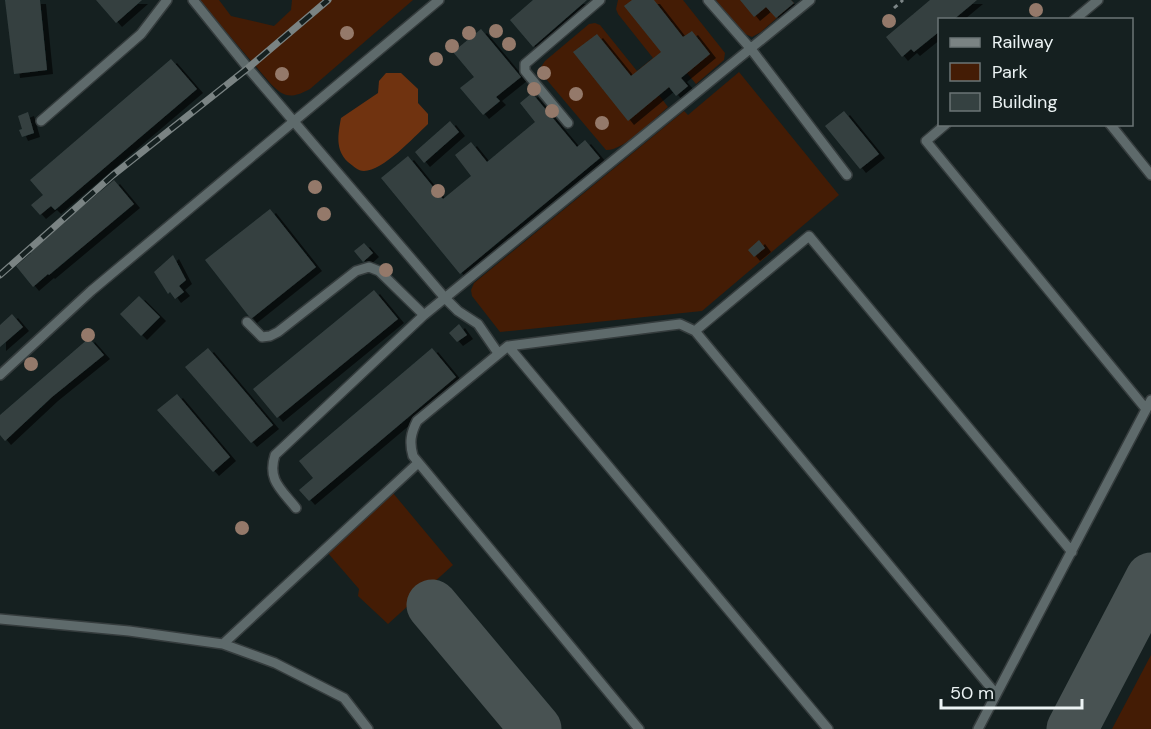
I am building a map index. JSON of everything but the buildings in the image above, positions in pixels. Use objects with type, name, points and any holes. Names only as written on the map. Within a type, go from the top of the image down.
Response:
[{"type":"lane","points":[[41,121],[141,34],[166,0]]},
{"type":"lane","points":[[193,0],[248,68],[445,298],[458,311],[478,324],[498,353]]},
{"type":"lane","points":[[0,375],[91,291],[296,122],[439,0]]},
{"type":"lane","points":[[568,123],[525,72],[525,64],[600,0]]},
{"type":"lane","points":[[708,0],[751,49],[847,175]]},
{"type":"lane","points":[[296,508],[273,478],[272,467],[275,454],[424,315],[810,0]]},
{"type":"lane","points":[[1076,18],[1098,0]]},
{"type":"lane","points":[[944,126],[926,141],[1149,405],[978,729]]},
{"type":"lane","points":[[1112,126],[1151,175]]},
{"type":"lane","points":[[695,331],[809,236],[1071,552]]},
{"type":"lane","points":[[247,322],[262,337],[270,336],[356,271],[369,267],[379,271],[424,315]]},
{"type":"lane","points":[[639,729],[413,456],[410,441],[417,421],[508,346],[680,324],[695,331],[996,694]]},
{"type":"lane","points":[[508,346],[828,729]]},
{"type":"lane","points":[[223,644],[418,463]]},
{"type":"lane","points":[[0,619],[129,631],[223,644],[274,663],[344,698],[368,729]]},
{"type":"path","points":[[894,8],[903,0]]},
{"type":"green space","points":[[199,0],[219,0],[231,16],[274,26],[291,10],[292,0],[413,0],[310,89],[288,95],[279,92],[270,83]]},
{"type":"green space","points":[[618,0],[683,0],[725,53],[724,60],[696,84],[687,73],[659,95],[668,107],[630,140],[606,150],[541,73],[541,67],[545,61],[589,24],[595,23],[600,25],[637,71],[653,58],[618,14],[616,9]]},
{"type":"green space","points":[[716,0],[791,0],[794,3],[752,37],[740,32]]},
{"type":"green space","points":[[739,72],[839,195],[702,311],[500,332],[472,296],[471,290],[474,283],[684,111],[688,115]]},
{"type":"green space","points":[[393,493],[453,565],[388,624],[358,596],[359,589],[327,552]]},
{"type":"green space","points":[[1151,655],[1151,729],[1112,729]]},
{"type":"shaded area","points":[[386,73],[401,73],[418,89],[418,103],[428,114],[428,124],[389,160],[372,170],[362,171],[348,162],[339,147],[341,118],[378,93],[379,81]]},
{"type":"taxiway","points":[[1072,729],[1151,578]]},
{"type":"taxiway","points":[[432,605],[536,729]]},
{"type":"railway","points":[[0,275],[113,175],[248,68],[328,0]]}]
